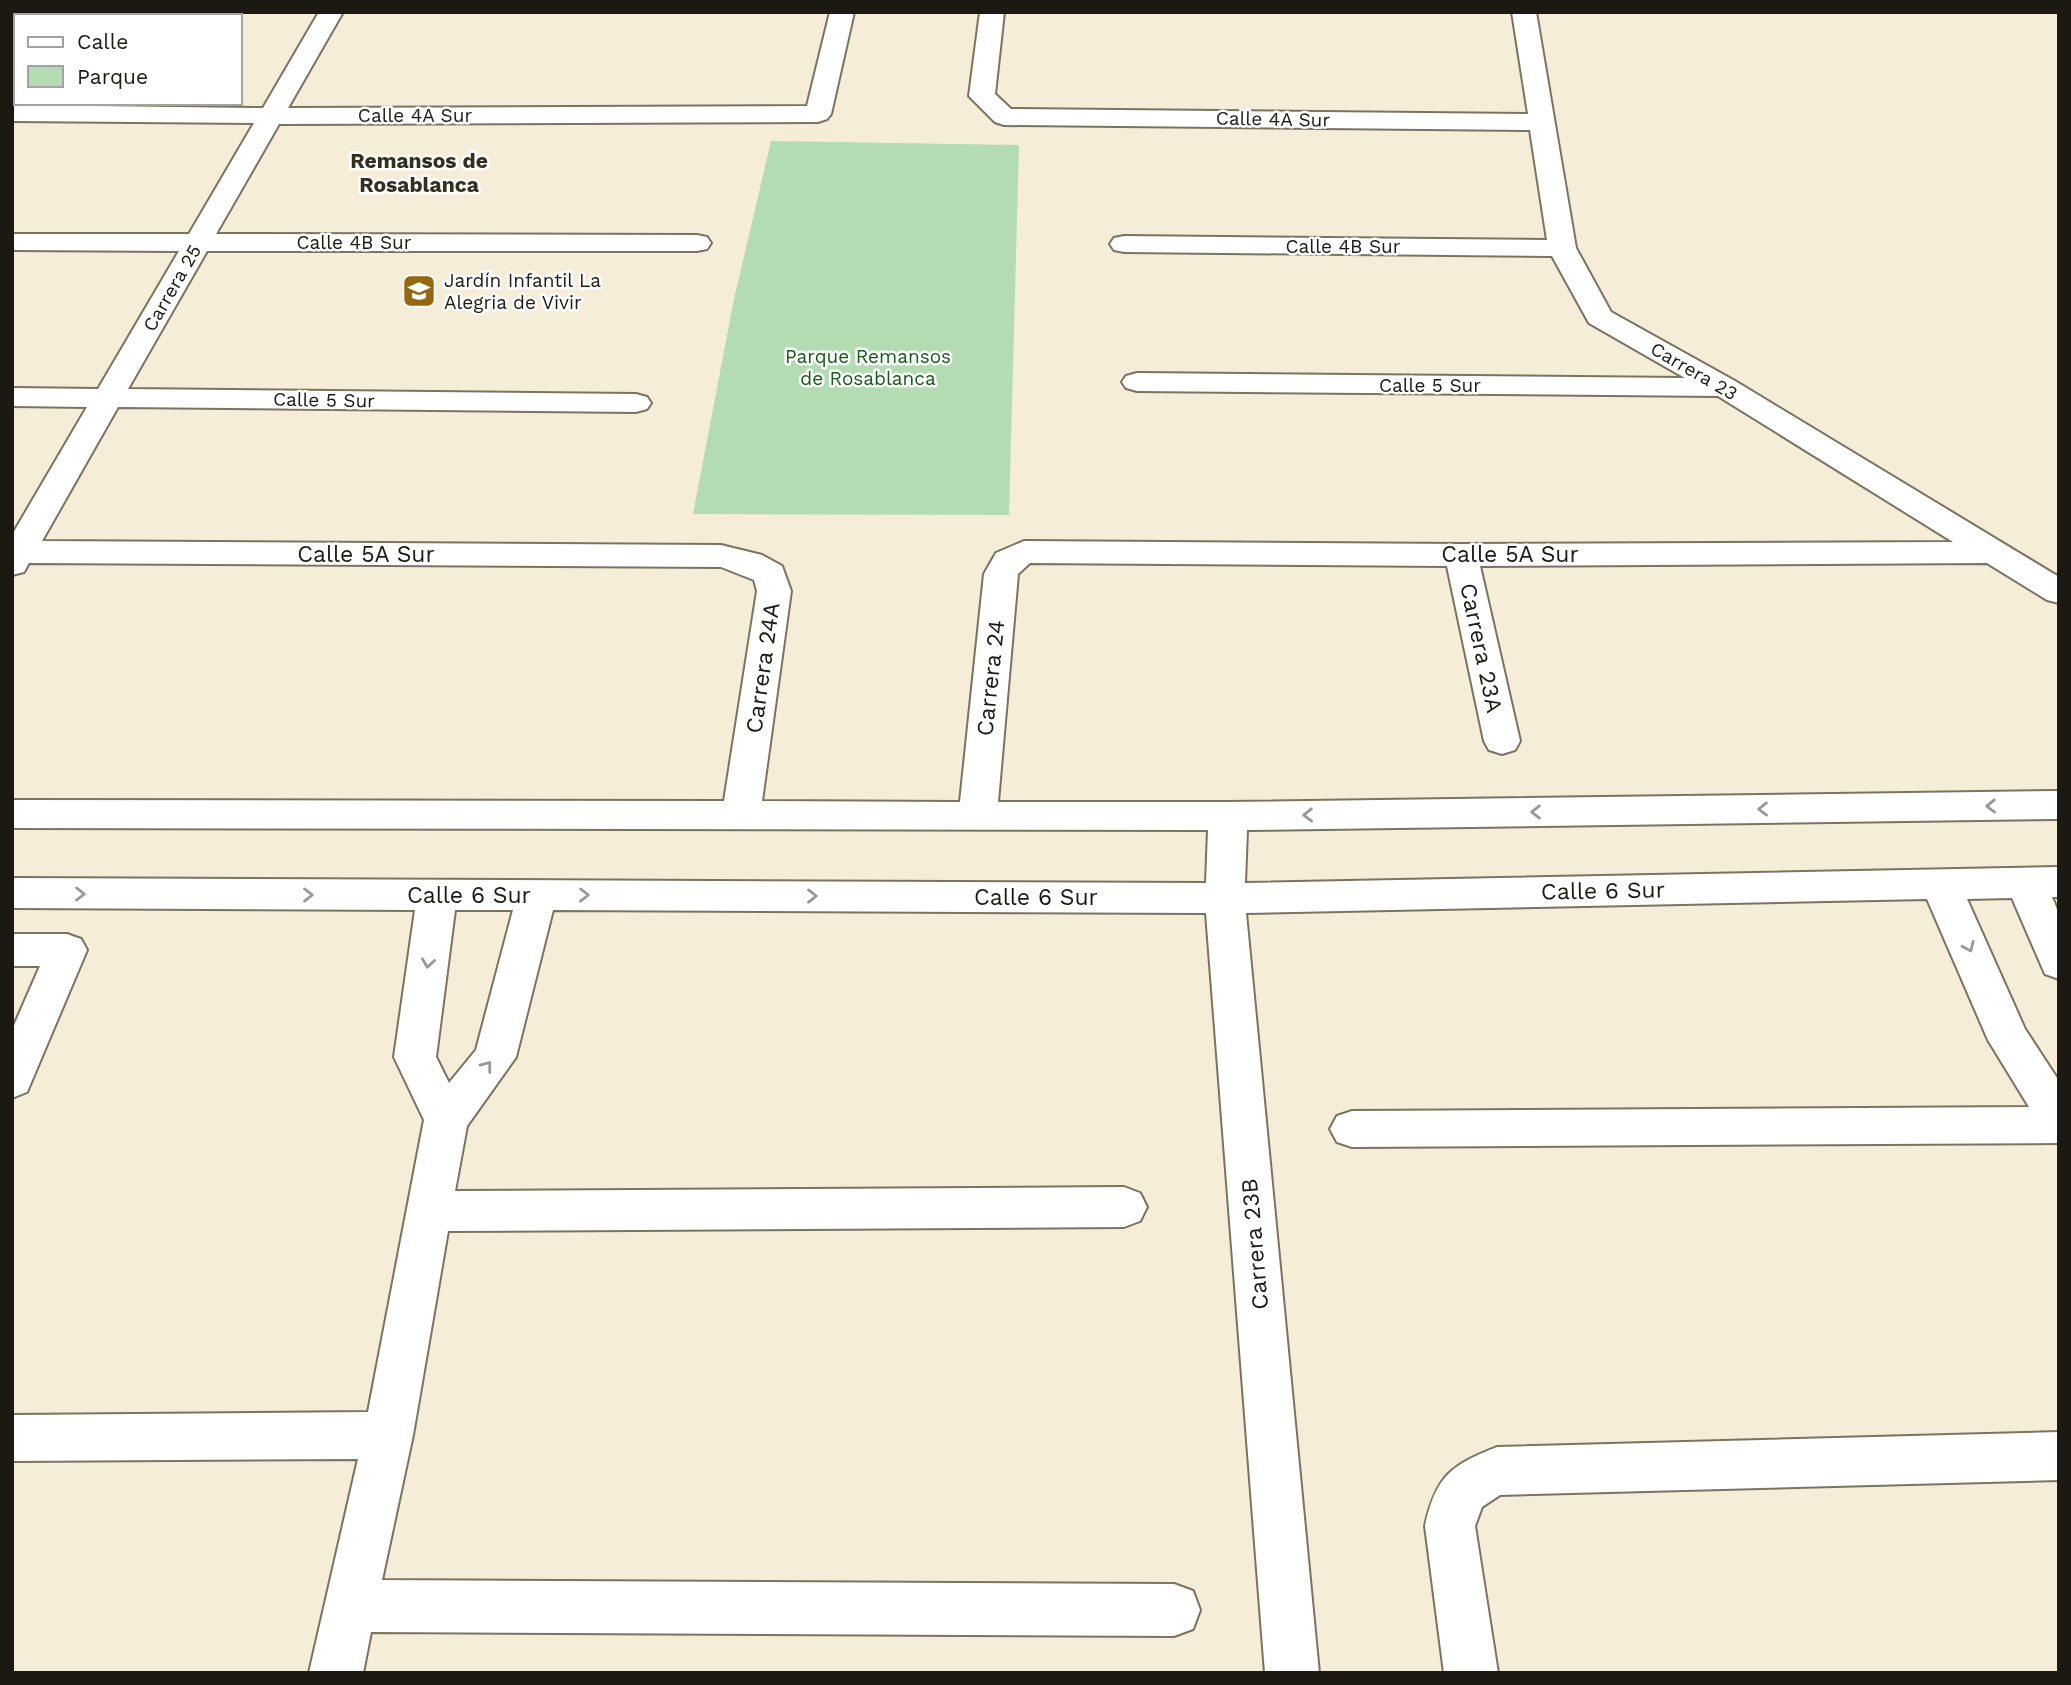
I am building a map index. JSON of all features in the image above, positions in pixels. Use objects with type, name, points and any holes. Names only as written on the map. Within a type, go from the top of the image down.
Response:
[{"type":"street","name":"Carrera 25","points":[[15,556],[331,12]]},
{"type":"street","name":"Calle 4A Sur","points":[[12,113],[271,116],[818,114],[842,12]]},
{"type":"street","name":"Calle 4A Sur","points":[[992,12],[982,96],[1004,117],[1542,122]]},
{"type":"street","name":"Carrera 23","points":[[1524,12],[1562,248],[1599,317],[1724,387],[2059,592]]},
{"type":"street","name":"Calle 4B Sur","points":[[12,242],[697,243]]},
{"type":"street","name":"Calle 4B Sur","points":[[1124,244],[1562,248]]},
{"type":"street","name":"Calle 5 Sur","points":[[1137,382],[1724,387]]},
{"type":"street","name":"Calle 5 Sur","points":[[12,397],[636,403]]},
{"type":"street","name":"Calle 5A Sur","points":[[1024,552],[1461,555],[1996,552]]},
{"type":"street","name":"Carrera 24","points":[[978,816],[1001,574],[1008,561],[1024,552]]},
{"type":"street","name":"Carrera 23A","points":[[1461,555],[1502,741]]},
{"type":"street","name":"Calle 5A Sur","points":[[15,556],[720,556]]},
{"type":"street","name":"Carrera 24A","points":[[720,556],[750,563],[770,574],[774,591],[741,814]]},
{"type":"street","points":[[12,814],[1228,816],[2059,805]]},
{"type":"street","name":"Carrera 23B","points":[[1228,816],[1225,898],[1292,1673]]},
{"type":"street","points":[[2043,883],[2059,962]]},
{"type":"street","name":"Calle 6 Sur","points":[[12,893],[1225,898],[2043,883]]},
{"type":"street","points":[[1941,885],[2024,1069],[2045,1100],[2059,1108]]},
{"type":"street","points":[[437,895],[415,1057],[446,1120]]},
{"type":"street","points":[[336,1673],[388,1436],[446,1120],[495,1056],[537,895]]},
{"type":"street","points":[[12,950],[68,950],[12,1080]]},
{"type":"street","points":[[1352,1129],[2059,1125]]},
{"type":"street","points":[[430,1211],[1124,1207]]},
{"type":"street","points":[[12,1438],[388,1436]]},
{"type":"street","points":[[1471,1673],[1450,1526],[1455,1504],[1467,1484],[1497,1471],[2059,1456]]},
{"type":"street","points":[[350,1606],[1174,1610]]},
{"type":"green space","name":"Parque Remansos de Rosablanca","points":[[771,141],[1019,145],[1009,515],[693,514],[734,299]]},
{"type":"place","name":"Jardín Infantil La Alegria de Vivir","points":[[419,291]]},
{"type":"district","name":"Remansos de Rosablanca","points":[[419,172]]}]
